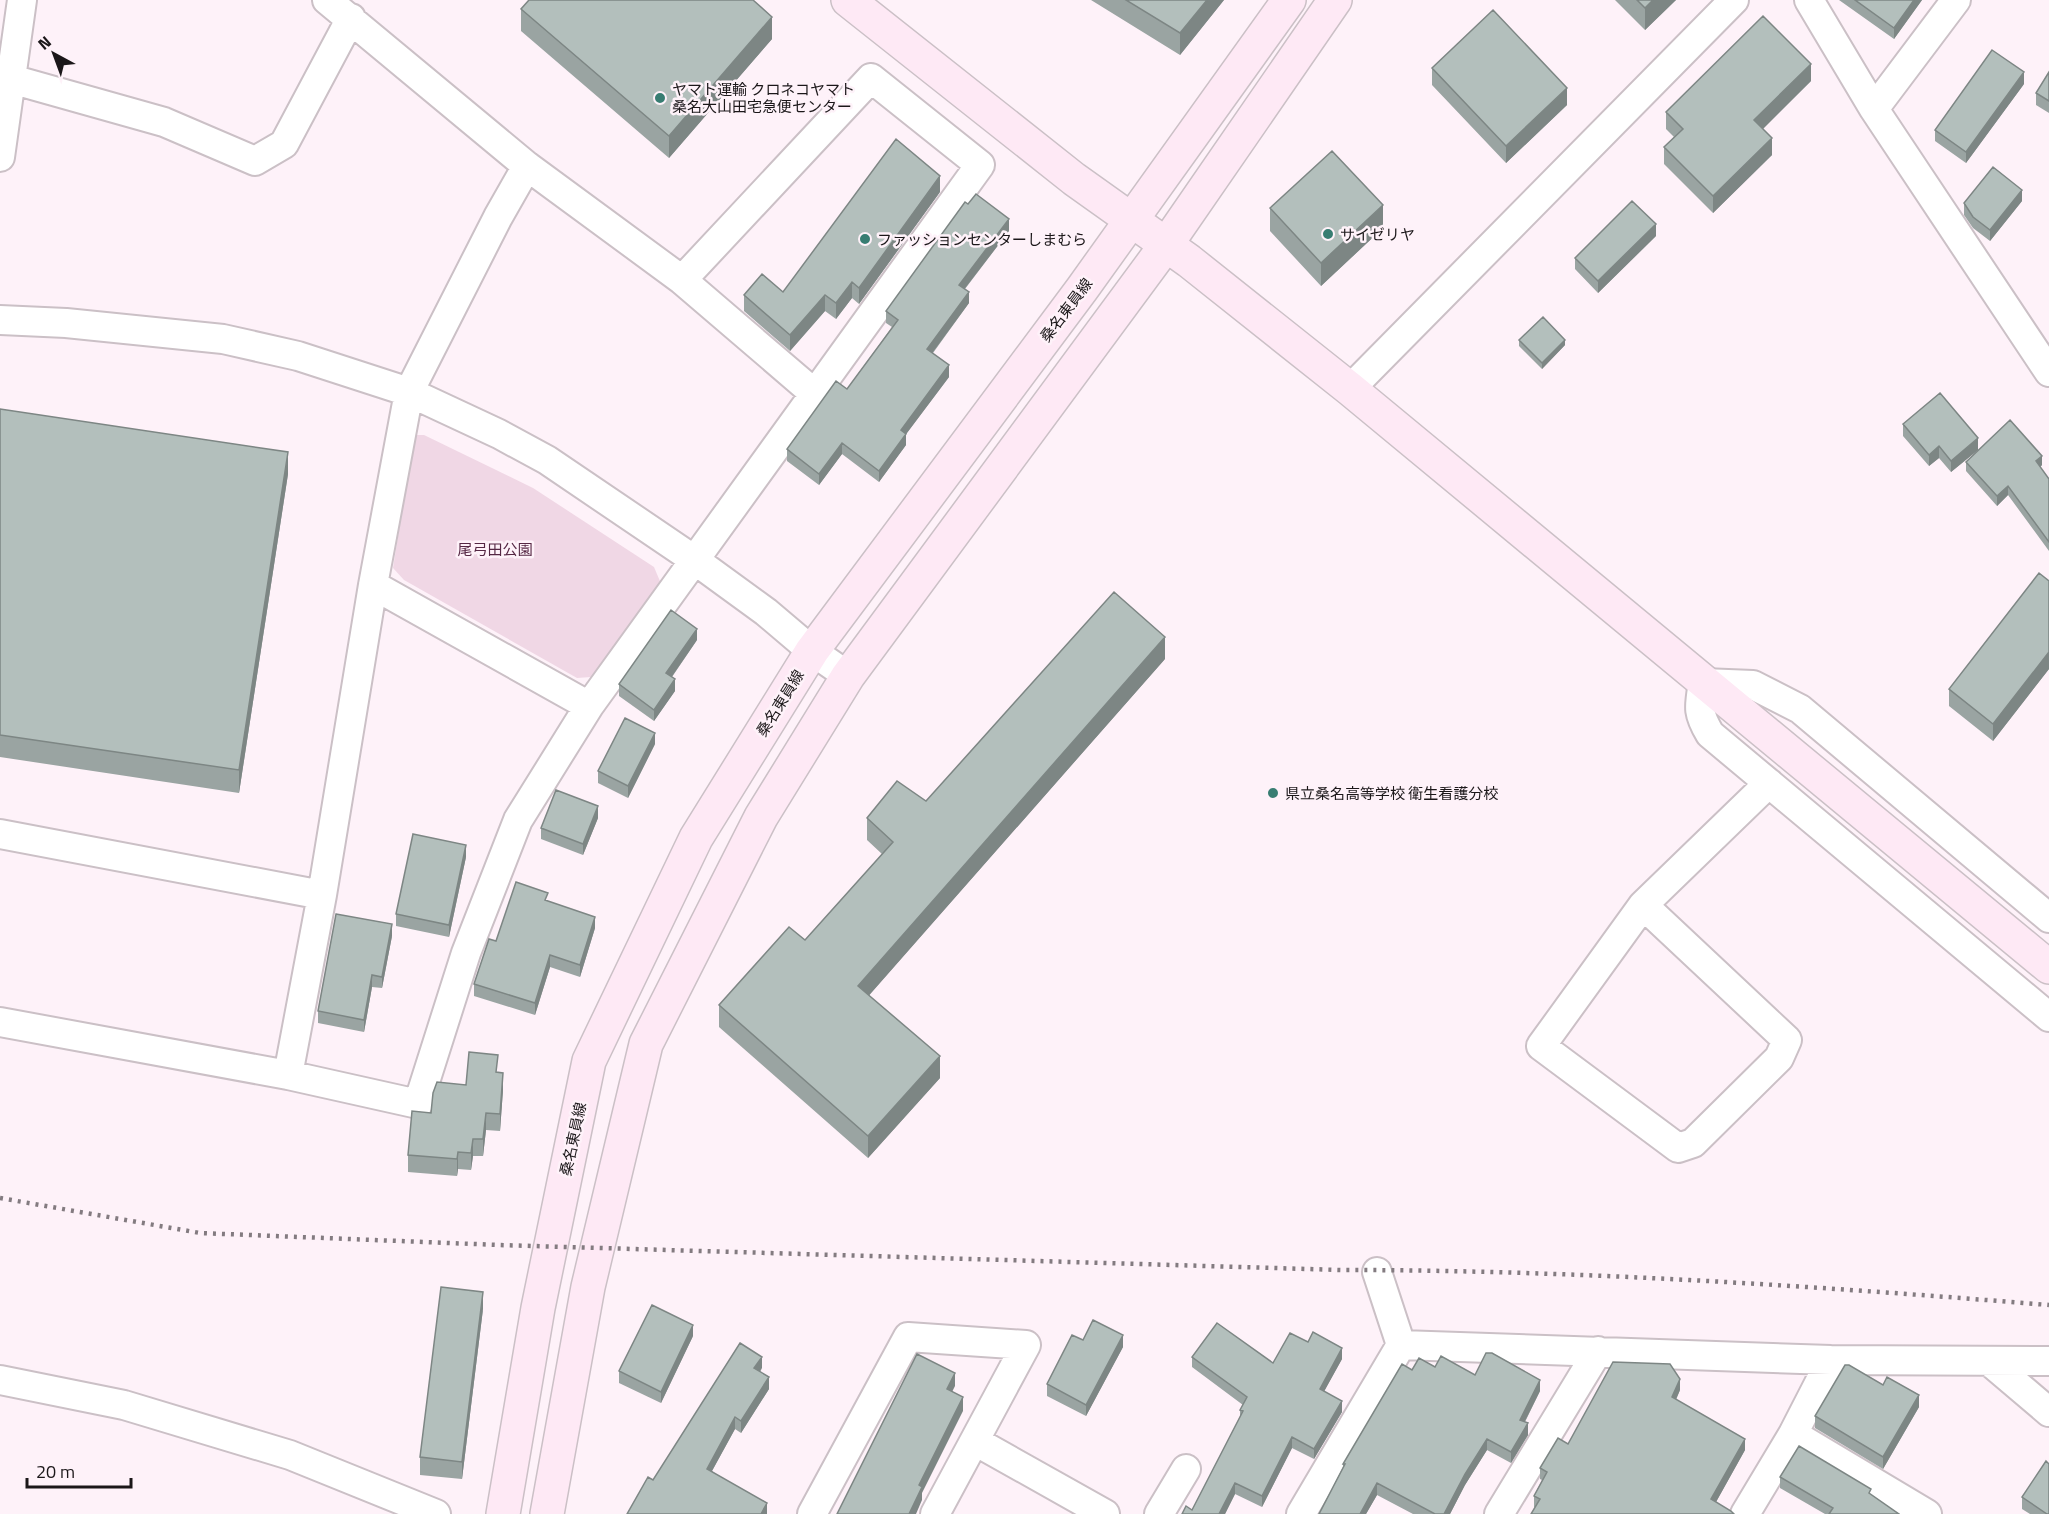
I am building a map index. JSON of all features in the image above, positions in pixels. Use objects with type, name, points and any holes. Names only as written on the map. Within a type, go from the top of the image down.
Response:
[{"type":"main road","points":[[848,0],[1074,179],[1189,261],[1350,389],[2049,967]]},
{"type":"main road","name":"桑名東員線","points":[[502,1514],[538,1308],[589,1061],[696,838],[812,651],[1133,220],[1288,0]]},
{"type":"main road","points":[[547,1514],[588,1287],[646,1044],[761,817],[848,676],[1166,245],[1335,0]]},
{"type":"street","points":[[0,157],[22,0]]},
{"type":"street","points":[[327,0],[527,166],[682,280],[815,394]]},
{"type":"street","points":[[1350,389],[1734,0]]},
{"type":"street","points":[[1809,0],[1874,109],[2049,372]]},
{"type":"street","points":[[1874,109],[1956,0]]},
{"type":"street","points":[[11,79],[164,122],[255,161],[284,144],[351,18]]},
{"type":"street","points":[[0,1022],[288,1075],[418,1104],[466,953],[518,819],[589,706],[980,165],[871,78],[682,280]]},
{"type":"street","points":[[288,1075],[322,895],[373,585],[410,392],[498,217],[527,166]]},
{"type":"street","points":[[0,320],[66,323],[223,339],[298,356],[410,392],[499,434],[547,460],[696,561],[848,676]]},
{"type":"street","points":[[373,585],[589,706]]},
{"type":"street","points":[[2049,918],[1800,709],[1753,685],[1703,682],[1700,718],[1710,734],[2049,1017]]},
{"type":"street","points":[[1643,905],[1787,1041],[1779,1058],[1693,1143],[1678,1148],[1541,1046],[1643,905],[1769,783]]},
{"type":"street","points":[[0,834],[322,895]]},
{"type":"street","points":[[1301,1514],[1401,1345],[1377,1272]]},
{"type":"street","points":[[812,1514],[908,1337],[1026,1345],[935,1514]]},
{"type":"street","points":[[1401,1345],[1831,1360],[2049,1361]]},
{"type":"street","points":[[1500,1514],[1598,1351]]},
{"type":"street","points":[[1745,1514],[1793,1434],[1831,1360]]},
{"type":"street","points":[[1989,1361],[2049,1412]]},
{"type":"street","points":[[0,1380],[124,1405],[290,1455],[436,1514]]},
{"type":"street","points":[[1793,1434],[1927,1514]]},
{"type":"street","points":[[975,1441],[1105,1514]]},
{"type":"street","points":[[1160,1514],[1186,1469]]},
{"type":"green space","name":"尾弓田公園","points":[[414,435],[424,435],[533,488],[654,567],[662,586],[591,677],[577,678],[404,580],[393,568]]},
{"type":"building","name":"ヤマト運輸 クロネコヤマト 桑名大山田宅急便センター","points":[[529,0],[753,0],[772,17],[669,136],[521,9]]},
{"type":"building","points":[[1126,0],[1207,0],[1180,33]]},
{"type":"building","points":[[1637,0],[1653,0],[1645,8]]},
{"type":"building","points":[[1855,0],[1914,0],[1894,28]]},
{"type":"building","points":[[1493,10],[1567,88],[1506,146],[1432,68]]},
{"type":"building","points":[[1763,16],[1811,64],[1754,120],[1772,138],[1713,196],[1664,147],[1683,129],[1666,112]]},
{"type":"building","points":[[1992,50],[2024,72],[1966,152],[1935,130]]},
{"type":"building","points":[[2049,72],[2049,101],[2036,93]]},
{"type":"building","name":"ファッションセンターしまむら","points":[[896,139],[940,176],[859,288],[852,282],[836,303],[825,295],[790,335],[744,295],[762,274],[783,292]]},
{"type":"building","points":[[1332,151],[1383,205],[1321,263],[1270,208]]},
{"type":"building","points":[[1993,167],[2022,190],[1990,230],[1973,217],[1964,203]]},
{"type":"building","points":[[976,194],[1009,219],[959,285],[969,292],[927,349],[949,365],[901,430],[906,434],[879,471],[842,443],[819,474],[787,449],[836,381],[847,389],[898,320],[886,311],[965,202],[968,204]]},
{"type":"building","points":[[1632,201],[1656,224],[1598,281],[1575,258]]},
{"type":"building","points":[[1543,317],[1565,340],[1542,363],[1519,340]]},
{"type":"building","points":[[1940,393],[1978,438],[1951,461],[1939,446],[1929,455],[1903,424]]},
{"type":"building","points":[[0,409],[288,452],[239,770],[0,735]]},
{"type":"building","points":[[2010,420],[2042,456],[2036,461],[2049,479],[2049,542],[2008,486],[1997,496],[1966,462]]},
{"type":"building","points":[[2039,573],[2049,581],[2049,652],[1993,724],[1949,689]]},
{"type":"building","points":[[1114,592],[1165,637],[858,986],[940,1056],[868,1136],[719,1005],[789,927],[805,940],[893,842],[867,818],[897,781],[926,801]]},
{"type":"building","points":[[671,610],[697,629],[666,673],[675,679],[654,710],[619,684]]},
{"type":"building","points":[[625,718],[655,733],[628,786],[598,771]]},
{"type":"building","points":[[556,790],[598,806],[583,844],[541,828]]},
{"type":"building","points":[[413,834],[466,845],[449,925],[396,914]]},
{"type":"building","points":[[516,882],[548,893],[545,900],[595,917],[580,965],[550,955],[535,1003],[474,984],[489,939],[496,941]]},
{"type":"building","points":[[336,914],[392,924],[382,977],[372,975],[364,1020],[318,1011]]},
{"type":"building","points":[[469,1052],[498,1055],[496,1072],[503,1073],[500,1114],[486,1113],[483,1139],[473,1139],[471,1153],[458,1152],[457,1159],[408,1155],[412,1111],[431,1113],[433,1093],[437,1082],[466,1085]]},
{"type":"building","points":[[441,1287],[483,1292],[462,1462],[420,1457]]},
{"type":"building","points":[[652,1305],[693,1325],[661,1392],[619,1371]]},
{"type":"building","points":[[1093,1320],[1123,1335],[1086,1405],[1047,1384],[1072,1335],[1083,1340]]},
{"type":"building","points":[[1217,1323],[1273,1363],[1290,1333],[1308,1342],[1313,1332],[1342,1348],[1320,1389],[1342,1401],[1314,1449],[1292,1437],[1262,1496],[1235,1483],[1219,1514],[1182,1514],[1186,1506],[1192,1510],[1243,1411],[1240,1410],[1247,1397],[1192,1357]]},
{"type":"building","points":[[740,1343],[762,1357],[754,1368],[769,1377],[741,1421],[735,1417],[707,1469],[767,1503],[761,1514],[627,1514],[648,1477],[653,1480]]},
{"type":"building","points":[[1486,1353],[1492,1353],[1540,1380],[1520,1420],[1528,1423],[1511,1452],[1487,1439],[1444,1514],[1435,1514],[1377,1483],[1360,1514],[1319,1514],[1345,1464],[1343,1464],[1402,1364],[1412,1370],[1419,1358],[1435,1367],[1441,1356],[1475,1375]]},
{"type":"building","points":[[917,1354],[955,1373],[947,1389],[963,1397],[919,1485],[922,1487],[909,1514],[837,1514]]},
{"type":"building","points":[[1613,1362],[1670,1364],[1680,1379],[1672,1397],[1745,1439],[1711,1499],[1734,1514],[1531,1514],[1540,1499],[1534,1496],[1547,1472],[1540,1468],[1558,1438],[1568,1444]]},
{"type":"building","points":[[1845,1365],[1849,1365],[1883,1385],[1887,1377],[1919,1395],[1883,1457],[1815,1416]]},
{"type":"building","points":[[1799,1446],[1871,1489],[1869,1493],[1899,1514],[1829,1514],[1833,1508],[1780,1477]]},
{"type":"building","points":[[2046,1461],[2049,1464],[2049,1514],[2022,1497]]},
{"type":"railway","points":[[0,1198],[200,1233],[499,1245],[1607,1276],[2049,1305]]},
{"type":"place","name":"ヤマト運輸 クロネコヤマト 桑名大山田宅急便センター","points":[[660,98]]},
{"type":"place","name":"サイゼリヤ","points":[[1328,234]]},
{"type":"place","name":"ファッションセンターしまむら","points":[[865,239]]},
{"type":"place","name":"県立桑名高等学校 衛生看護分校","points":[[1273,793]]}]
